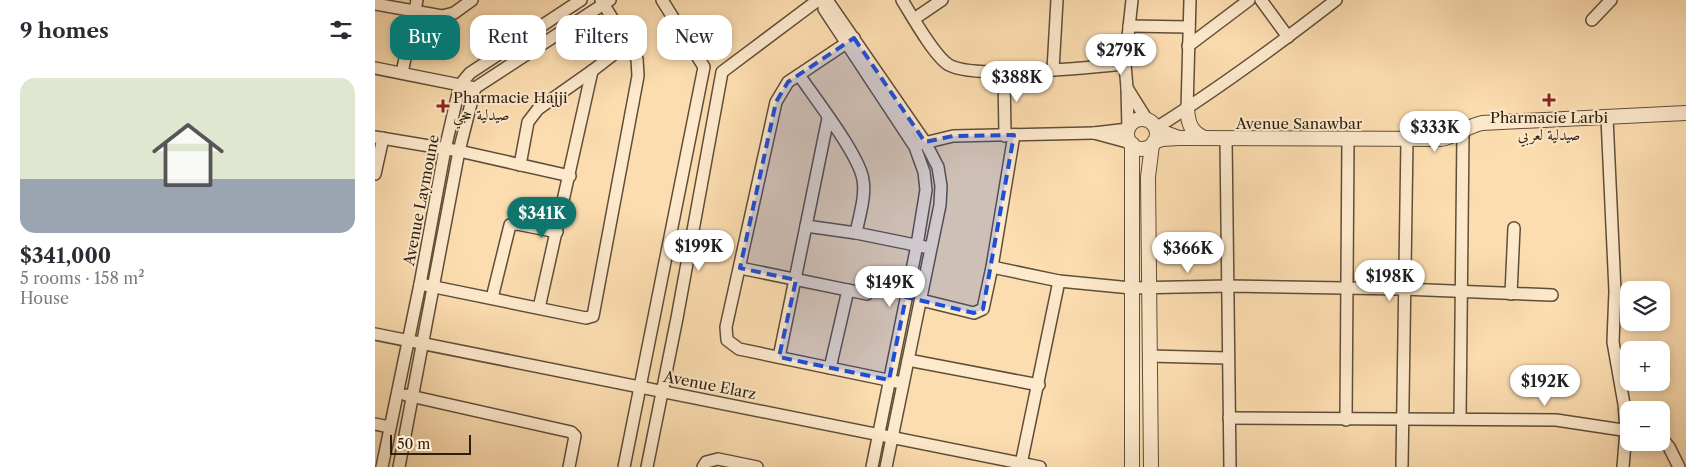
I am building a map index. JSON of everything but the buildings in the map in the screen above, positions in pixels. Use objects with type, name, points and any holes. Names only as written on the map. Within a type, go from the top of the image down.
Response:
[{"type":"street","points":[[402,73],[417,0]]},
{"type":"street","points":[[375,4],[415,12],[449,15],[472,0]]},
{"type":"street","points":[[460,85],[469,73],[581,0]]},
{"type":"street","points":[[662,0],[704,67],[722,72]]},
{"type":"street","points":[[647,467],[722,72],[818,0]]},
{"type":"street","points":[[825,0],[850,41],[920,144],[938,167],[941,186],[940,205],[886,467]]},
{"type":"street","points":[[902,0],[940,57],[949,65],[958,68],[1004,72],[1125,64]]},
{"type":"street","points":[[914,19],[942,0]]},
{"type":"street","points":[[1053,70],[1057,0]]},
{"type":"street","points":[[1132,0],[1125,64],[1130,138],[1132,467]]},
{"type":"street","points":[[1190,0],[1187,109],[1191,128],[1197,135],[1206,138]]},
{"type":"street","points":[[1188,46],[1249,0]]},
{"type":"street","points":[[1261,0],[1288,37]]},
{"type":"street","points":[[920,144],[953,136],[1094,133],[1130,138],[1144,148],[1153,133],[1288,37],[1336,0]]},
{"type":"street","points":[[1592,20],[1611,0]]},
{"type":"street","points":[[375,68],[475,88],[605,1],[612,15]]},
{"type":"street","points":[[1129,26],[1189,27]]},
{"type":"street","points":[[850,41],[787,82],[776,102],[727,327],[727,340],[739,349],[902,383]]},
{"type":"street","points":[[520,165],[531,117],[538,109],[606,60]]},
{"type":"street","points":[[420,284],[433,285],[590,318],[594,313],[638,76],[637,60]]},
{"type":"street","points":[[624,467],[704,67]]},
{"type":"street","points":[[539,308],[592,71]]},
{"type":"street","points":[[921,300],[974,312],[980,312],[984,305],[992,267],[1009,135],[1004,72]]},
{"type":"street","points":[[799,75],[855,158],[862,173],[864,182],[856,233]]},
{"type":"street","name":"Avenue Laymoune","points":[[382,467],[420,284],[445,149],[460,85]]},
{"type":"street","name":"Avenue Laymoune","points":[[399,467],[459,151],[475,88]]},
{"type":"street","points":[[1127,88],[1153,133],[1148,177],[1151,467]]},
{"type":"street","name":"Avenue Sanawbar","points":[[1153,133],[1179,138],[1226,139],[1441,139],[1463,132],[1473,124],[1482,123],[1686,113]]},
{"type":"street","points":[[779,357],[828,118]]},
{"type":"street","points":[[1607,118],[1613,221],[1613,342],[1623,401]]},
{"type":"street","points":[[1130,138],[1137,120],[1153,133]]},
{"type":"street","points":[[1460,419],[1463,132]]},
{"type":"street","points":[[375,174],[379,137],[459,151],[570,176]]},
{"type":"street","points":[[1226,139],[1230,467]]},
{"type":"street","points":[[1346,420],[1348,139]]},
{"type":"street","points":[[1401,466],[1407,140]]},
{"type":"street","points":[[872,467],[877,434],[917,245],[926,190],[920,144]]},
{"type":"street","points":[[492,298],[510,225],[517,224],[557,232]]},
{"type":"street","points":[[806,226],[856,233],[931,248]]},
{"type":"street","points":[[1511,294],[1514,228]]},
{"type":"street","points":[[992,267],[1059,281],[1148,289],[1229,286],[1552,295]]},
{"type":"street","points":[[740,268],[867,294]]},
{"type":"street","points":[[1021,464],[1039,385],[1059,281]]},
{"type":"street","points":[[830,368],[848,290]]},
{"type":"street","name":"Avenue Elarz","points":[[375,334],[1040,467]]},
{"type":"street","points":[[1149,356],[1228,358]]},
{"type":"street","points":[[907,360],[1039,385]]},
{"type":"street","points":[[397,393],[571,432],[575,436],[575,441],[569,467]]},
{"type":"street","points":[[1229,418],[1556,420],[1620,429]]},
{"type":"street","points":[[375,424],[389,427]]},
{"type":"street","points":[[1670,449],[1679,467]]},
{"type":"street","points":[[1623,467],[1625,451]]},
{"type":"street","points":[[970,467],[973,455]]},
{"type":"street","points":[[703,467],[706,462],[718,460],[757,467]]},
{"type":"highlighted area","points":[[854,38],[925,142],[953,136],[1014,135],[983,309],[974,313],[906,297],[889,380],[779,357],[796,280],[740,268],[776,102],[788,82]]},
{"type":"place","name":"Pharmacie Larbi صيدلية لعربي","points":[[1549,100]]},
{"type":"place","name":"Pharmacie Hajji صيدلية حجي","points":[[443,106]]}]
